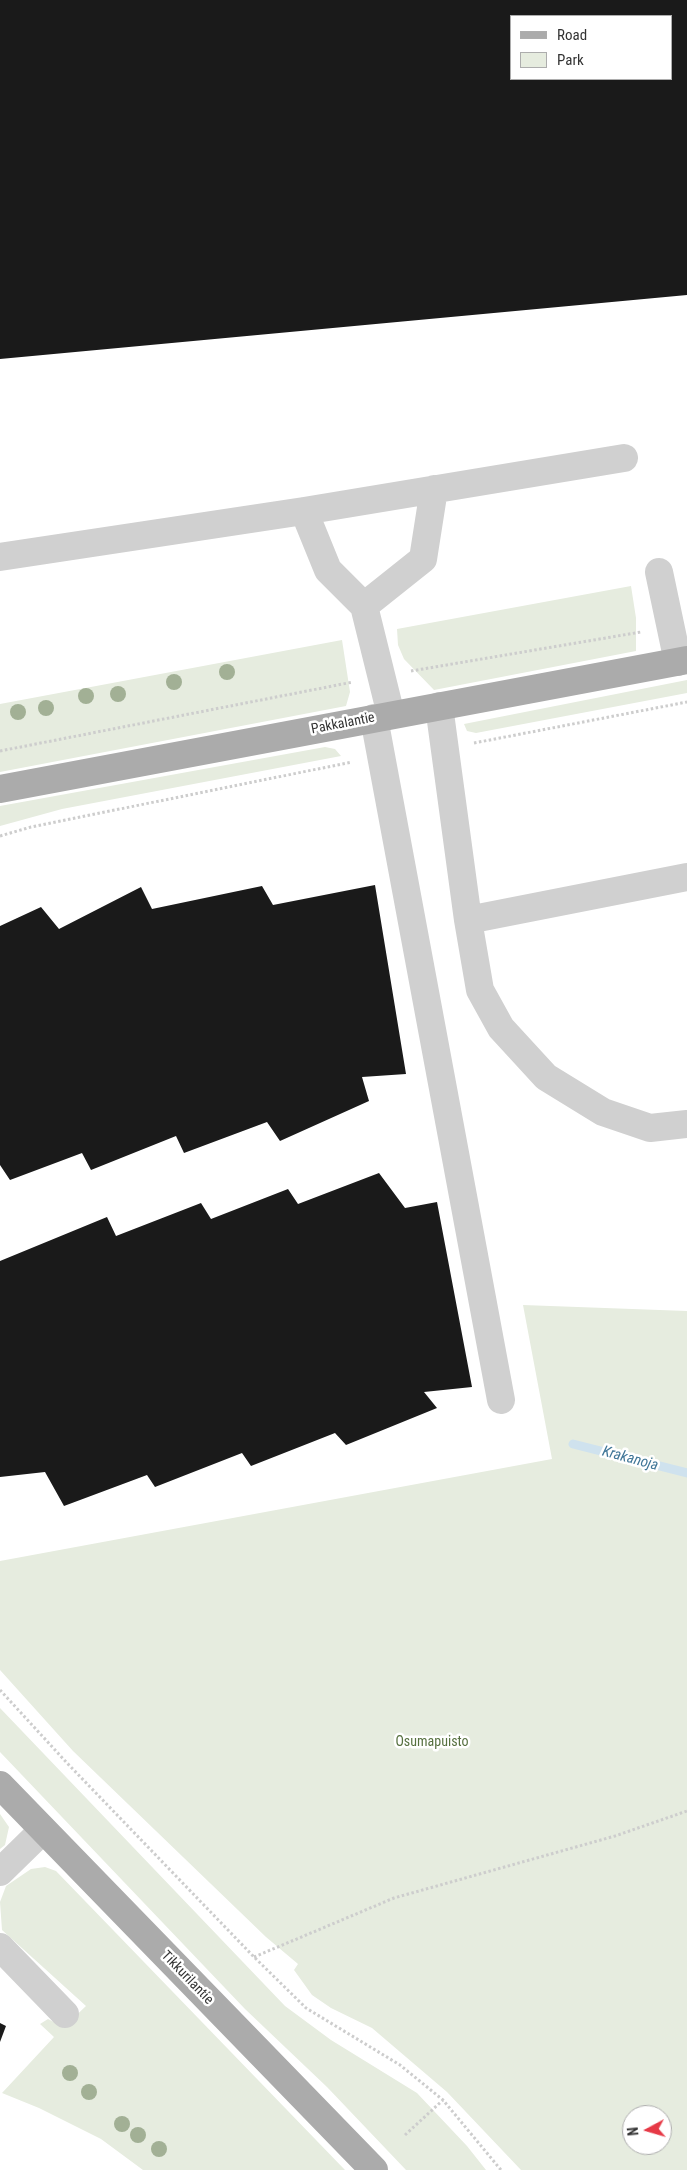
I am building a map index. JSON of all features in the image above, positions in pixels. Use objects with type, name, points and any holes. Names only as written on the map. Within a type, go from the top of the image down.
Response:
[{"type":"main road","name":"Pakkalantie","points":[[0,789],[683,661]]},
{"type":"main road","name":"Tikkurilantie","points":[[0,1785],[374,2170]]},
{"type":"lane","points":[[0,557],[304,511],[624,458]]},
{"type":"lane","points":[[364,606],[423,559],[434,489]]},
{"type":"lane","points":[[304,511],[328,570],[364,606],[369,634],[382,676],[381,756],[501,1400]]},
{"type":"lane","points":[[659,572],[671,626],[683,661]]},
{"type":"lane","points":[[439,706],[468,920],[480,990],[501,1028],[546,1077],[603,1112],[650,1128],[687,1124]]},
{"type":"lane","points":[[468,920],[687,877]]},
{"type":"lane","points":[[0,1872],[43,1830]]},
{"type":"lane","points":[[0,1947],[64,2014]]},
{"type":"path","points":[[0,751],[382,676],[671,626]]},
{"type":"path","points":[[444,744],[472,743],[687,702]]},
{"type":"path","points":[[0,836],[31,827],[381,756]]},
{"type":"path","points":[[0,1690],[67,1763],[254,1957],[306,2008],[400,2065],[442,2100],[501,2170]]},
{"type":"path","points":[[254,1957],[394,1898],[615,1836],[687,1811]]},
{"type":"path","points":[[405,2135],[442,2100]]},
{"type":"green space","points":[[631,586],[636,618],[636,651],[434,690],[404,659],[398,645],[397,629]]},
{"type":"green space","points":[[342,640],[350,692],[346,706],[0,772],[0,704]]},
{"type":"green space","points":[[687,680],[687,693],[476,733],[467,731],[464,724]]},
{"type":"green space","points":[[325,747],[335,749],[341,756],[62,809],[0,826],[0,806]]},
{"type":"green space","name":"Osumapuisto","points":[[523,1305],[687,1311],[687,2170],[521,2170],[447,2092],[372,2028],[331,2008],[312,1995],[294,1970],[298,1964],[266,1937],[73,1751],[0,1670],[0,1561],[552,1459]]},
{"type":"green space","points":[[0,1708],[285,2006],[331,2040],[417,2093],[467,2146],[486,2170],[406,2170],[327,2087],[245,2009],[0,1752]]},
{"type":"green space","points":[[0,1814],[9,1827],[5,1845],[0,1849]]},
{"type":"green space","points":[[45,1867],[56,1871],[345,2170],[143,2170],[101,2139],[39,2108],[2,2093],[54,2037],[40,2024],[48,2019],[64,2027],[86,2006],[2,1930],[0,1902],[6,1886],[31,1869]]},
{"type":"building","points":[[0,0],[687,0],[687,295],[0,359]]},
{"type":"building","points":[[375,885],[406,1074],[362,1077],[369,1101],[280,1141],[267,1122],[184,1153],[176,1136],[91,1170],[82,1153],[10,1180],[0,1165],[0,926],[41,907],[59,929],[141,887],[152,909],[262,886],[273,905]]},
{"type":"building","points":[[379,1173],[405,1208],[437,1202],[472,1387],[424,1392],[437,1408],[346,1445],[335,1433],[251,1466],[242,1453],[155,1487],[147,1475],[64,1506],[45,1472],[0,1477],[0,1261],[107,1217],[116,1236],[201,1203],[211,1219],[288,1189],[298,1204]]},
{"type":"building","points":[[0,2023],[6,2026],[0,2042]]},
{"type":"waterway","name":"Krakanoja","points":[[573,1444],[687,1473]]}]
